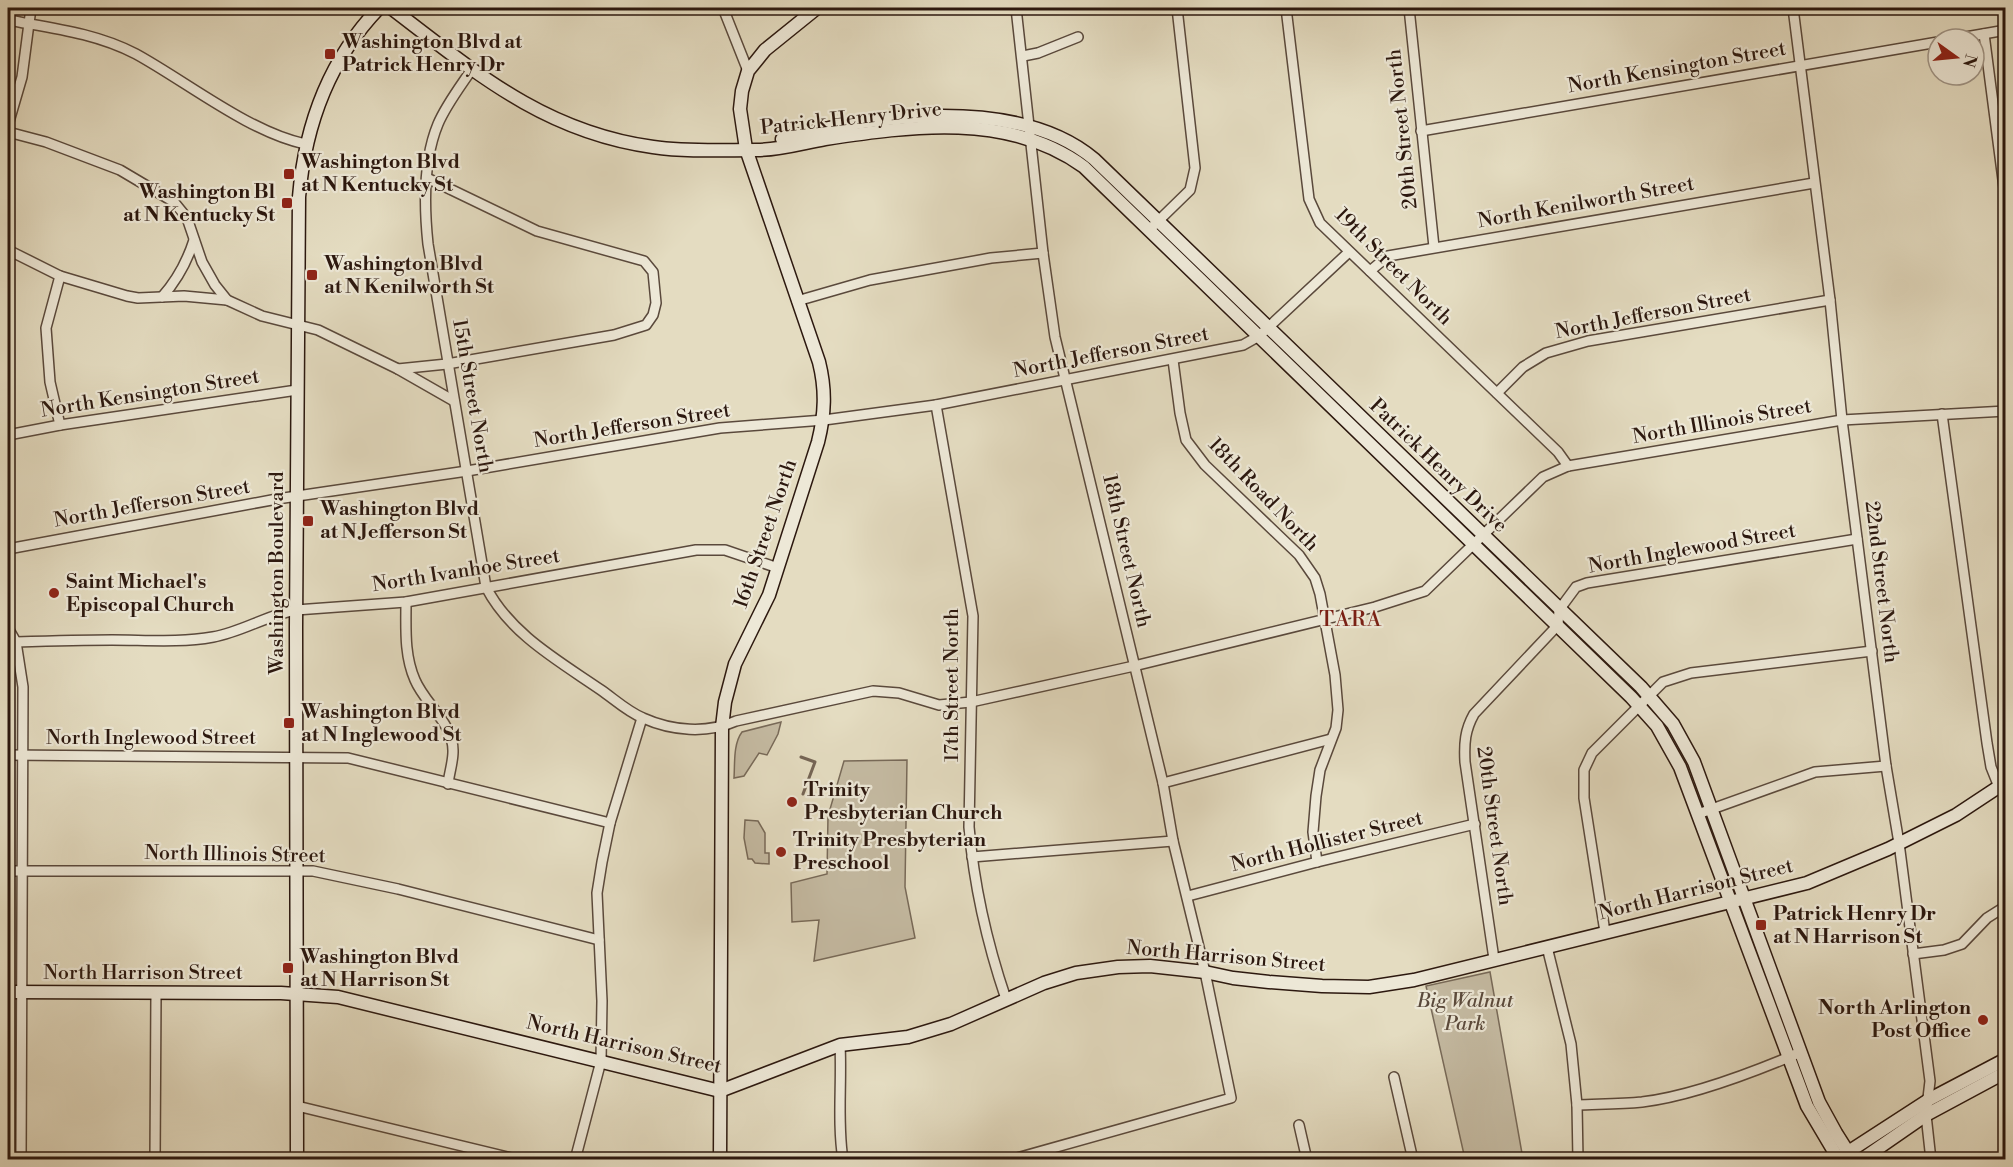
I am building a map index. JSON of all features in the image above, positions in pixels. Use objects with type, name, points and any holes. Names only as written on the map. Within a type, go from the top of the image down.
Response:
[{"type":"street","points":[[8,125],[22,77],[31,8]]},
{"type":"street","name":"Washington Boulevard","points":[[297,1160],[298,196],[305,144],[322,91],[351,42],[379,8]]},
{"type":"street","name":"Patrick Henry Drive","points":[[391,8],[472,69],[528,106],[578,129],[605,137],[672,149],[746,148],[758,150],[851,136],[956,127],[1029,132],[1084,167],[1153,225],[1478,539],[1559,610],[1649,696],[1682,739],[1694,762],[1712,809],[1842,1158]]},
{"type":"street","points":[[723,8],[748,71],[765,50],[817,8]]},
{"type":"street","name":"18th Street North","points":[[1010,1160],[1231,1098],[1188,896],[1173,841],[1163,783],[1055,337],[1043,253],[1016,8]]},
{"type":"street","points":[[1153,225],[1190,190],[1195,168],[1177,8]]},
{"type":"street","name":"19th Street North","points":[[1286,8],[1308,199],[1320,223],[1558,452],[1568,466]]},
{"type":"street","name":"20th Street North","points":[[1409,8],[1434,247]]},
{"type":"street","name":"22nd Street North","points":[[1793,8],[1857,539],[1930,1081],[1930,1099],[1926,1115],[1931,1160]]},
{"type":"street","points":[[8,20],[78,32],[134,53],[285,140],[305,144]]},
{"type":"street","points":[[1986,34],[2006,30]]},
{"type":"street","points":[[1023,56],[1038,53],[1078,38]]},
{"type":"street","name":"North Kensington Street","points":[[1421,131],[1926,44]]},
{"type":"street","points":[[1986,49],[2006,203]]},
{"type":"street","name":"15th Street North","points":[[472,69],[438,123],[432,142],[427,178],[427,241],[486,587],[493,601],[523,634],[642,718]]},
{"type":"street","name":"16th Street North","points":[[720,1160],[722,727],[729,683],[735,664],[769,594],[778,568],[824,420],[825,397],[823,377],[746,148],[740,110],[742,91],[748,71]]},
{"type":"street","points":[[8,132],[46,142],[127,174],[174,202],[187,218],[202,262],[227,300]]},
{"type":"street","points":[[398,369],[447,364],[614,335],[646,325],[653,315],[656,303],[653,272],[644,261],[537,231],[427,178]]},
{"type":"street","name":"North Kenilworth Street","points":[[1370,271],[1388,256],[1814,183]]},
{"type":"street","points":[[162,297],[176,282],[188,260],[194,240]]},
{"type":"street","points":[[8,250],[60,276],[127,296],[138,298],[184,296],[227,300],[262,316],[318,330],[398,369],[454,401]]},
{"type":"street","points":[[1264,332],[1349,252]]},
{"type":"street","points":[[798,302],[870,280],[990,258],[1043,253]]},
{"type":"street","points":[[60,276],[46,328],[50,382],[60,425]]},
{"type":"street","name":"North Jefferson Street","points":[[1497,393],[1523,367],[1546,352],[1577,344],[1830,300]]},
{"type":"street","name":"North Jefferson Street","points":[[8,549],[296,496],[467,471],[720,428],[824,420],[936,405],[1243,345],[1264,332]]},
{"type":"street","name":"18th Road North","points":[[1173,360],[1186,440],[1205,465],[1299,555],[1315,578],[1325,618]]},
{"type":"street","name":"North Kensington Street","points":[[8,435],[60,425],[297,390]]},
{"type":"street","name":"17th Street North","points":[[936,405],[973,616],[969,827],[972,857],[984,920],[1006,999]]},
{"type":"street","name":"North Illinois Street","points":[[1478,539],[1543,477],[1568,466],[1842,420],[2006,411]]},
{"type":"street","points":[[1942,414],[1987,743],[1991,767],[2002,784]]},
{"type":"street","points":[[575,1160],[601,1061],[602,1001],[597,893],[610,822],[642,718],[691,730],[722,727],[742,719],[873,691],[899,693],[939,705],[971,702],[1134,666],[1375,607],[1425,591],[1478,539]]},
{"type":"street","name":"Patrick Henry Drive","points":[[1478,539],[1558,625],[1640,706],[1670,746],[1698,814],[1813,1120],[1842,1158]]},
{"type":"street","name":"North Inglewood Street","points":[[1559,610],[1576,587],[1587,583],[1857,539]]},
{"type":"street","name":"North Ivanhoe Street","points":[[16,642],[184,641],[216,637],[281,613],[296,610],[406,602],[696,550],[725,550],[778,568]]},
{"type":"street","points":[[406,602],[408,660],[415,681],[429,705],[447,728],[454,751],[447,784]]},
{"type":"street","points":[[1558,625],[1559,610]]},
{"type":"street","points":[[1317,862],[1313,832],[1316,796],[1320,770],[1336,728],[1338,710],[1335,675],[1325,618]]},
{"type":"street","name":"20th Street North","points":[[1494,959],[1464,742],[1467,727],[1474,714],[1558,625]]},
{"type":"street","points":[[8,628],[16,642],[23,687],[21,1160]]},
{"type":"street","points":[[1605,932],[1584,798],[1584,770],[1592,753],[1663,682],[1691,673],[1872,651]]},
{"type":"street","points":[[1163,783],[1330,739]]},
{"type":"street","name":"North Inglewood Street","points":[[8,755],[348,758],[610,822]]},
{"type":"street","points":[[1698,814],[1815,772],[1886,766]]},
{"type":"street","name":"North Harrison Street","points":[[8,992],[297,994],[338,997],[720,1091],[840,1045],[908,1037],[951,1024],[1044,983],[1076,973],[1108,968],[1150,966],[1269,982],[1369,987],[1413,980],[1807,883],[1899,843],[1956,814],[2002,784]]},
{"type":"street","name":"North Hollister Street","points":[[1188,896],[1317,862],[1474,825]]},
{"type":"street","points":[[972,857],[1173,841]]},
{"type":"street","name":"North Illinois Street","points":[[8,871],[297,871],[324,873],[598,940]]},
{"type":"street","points":[[1913,954],[1944,950],[1962,944],[1987,918],[2006,906]]},
{"type":"street","points":[[1547,947],[1570,1044],[1577,1105],[1578,1160]]},
{"type":"street","points":[[155,1160],[156,993]]},
{"type":"street","points":[[840,1045],[842,1085],[840,1124],[843,1160]]},
{"type":"street","points":[[1577,1105],[1643,1102],[1737,1077],[1801,1052]]},
{"type":"street","points":[[1842,1158],[1930,1099],[2006,1059]]},
{"type":"street","points":[[1861,1160],[1926,1115],[2006,1072]]},
{"type":"street","points":[[1394,1077],[1413,1160]]},
{"type":"street","points":[[297,1106],[520,1160]]},
{"type":"street","points":[[1299,1125],[1307,1160]]},
{"type":"green space","points":[[781,722],[778,734],[767,755],[759,753],[744,776],[734,778],[736,748],[742,732]]},
{"type":"green space","points":[[907,760],[905,887],[915,938],[814,961],[819,920],[792,922],[791,883],[827,874],[828,816],[844,761]]},
{"type":"green space","points":[[745,820],[758,821],[765,833],[765,853],[769,853],[769,864],[755,863],[752,859],[748,859],[744,838]]},
{"type":"green space","name":"Big Walnut Park","points":[[1490,972],[1523,1159],[1465,1159],[1426,986]]},
{"type":"waterway","points":[[801,757],[815,762],[803,794]]},
{"type":"place","name":"Washington Blvd at Patrick Henry Dr","points":[[330,54]]},
{"type":"place","name":"Washington Blvd at N Kentucky St","points":[[289,174]]},
{"type":"place","name":"Washington Bl at N Kentucky St","points":[[287,203]]},
{"type":"place","name":"Washington Blvd at N Kenilworth St","points":[[312,275]]},
{"type":"place","name":"Washington Blvd at N Jefferson St","points":[[308,521]]},
{"type":"place","name":"Saint Michael's Episcopal Church","points":[[54,593]]},
{"type":"place","name":"Washington Blvd at N Inglewood St","points":[[289,723]]},
{"type":"place","name":"Trinity Presbyterian Church","points":[[792,802]]},
{"type":"place","name":"Trinity Presbyterian Preschool","points":[[781,852]]},
{"type":"place","name":"Patrick Henry Dr at N Harrison St","points":[[1761,925]]},
{"type":"place","name":"Washington Blvd at N Harrison St","points":[[288,968]]},
{"type":"place","name":"North Arlington Post Office","points":[[1983,1020]]},
{"type":"district","name":"TARA","points":[[1351,620]]}]
